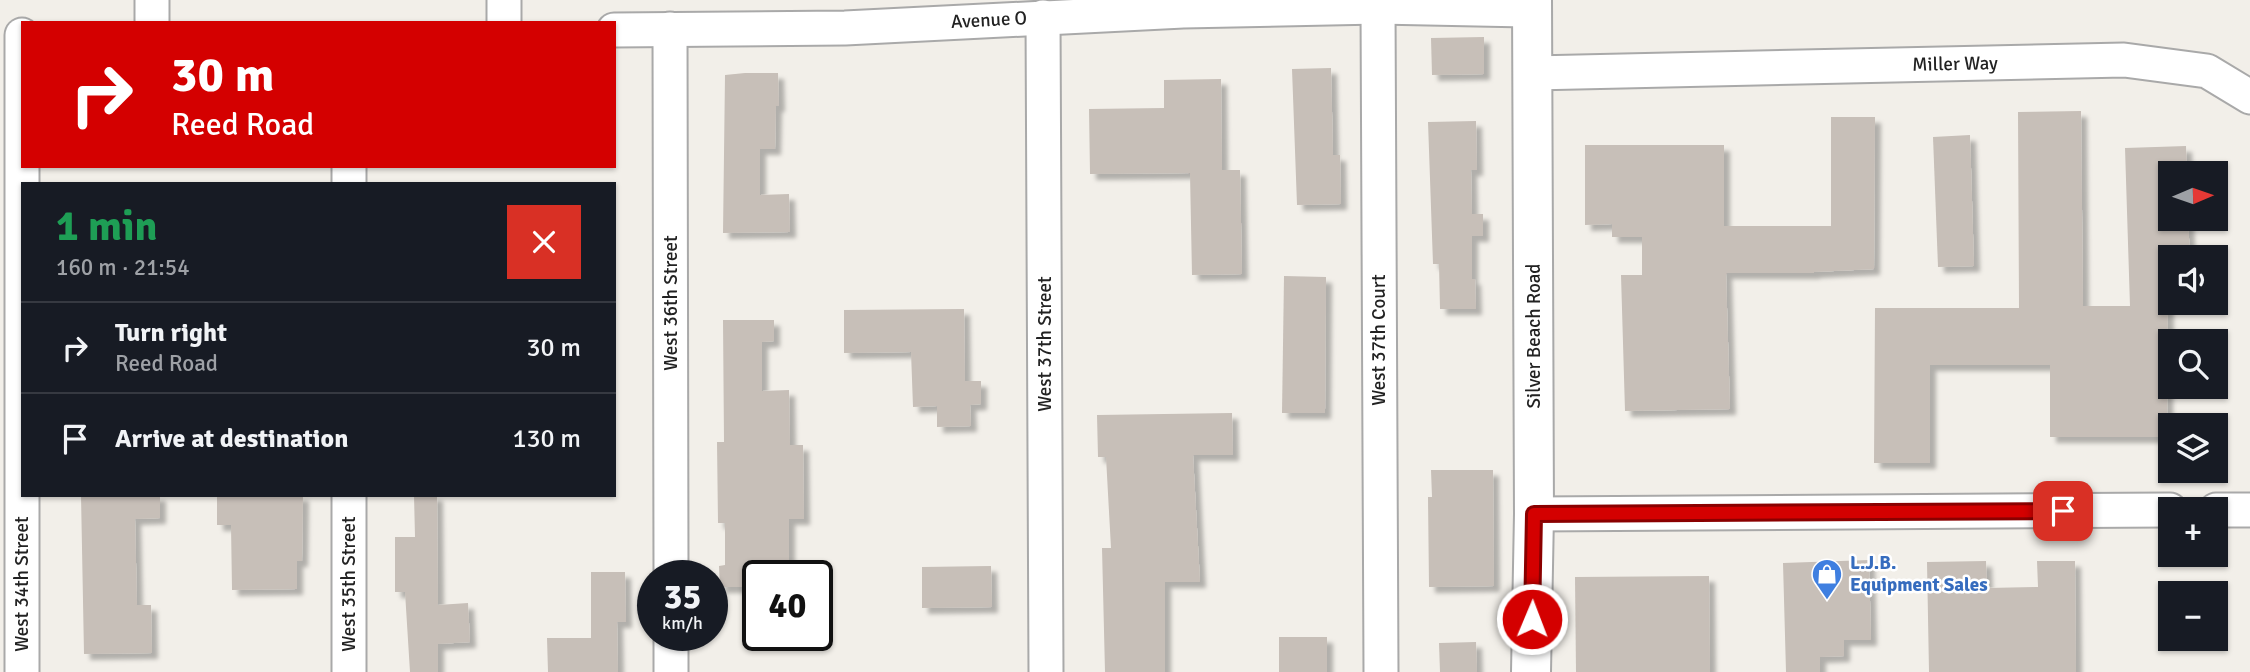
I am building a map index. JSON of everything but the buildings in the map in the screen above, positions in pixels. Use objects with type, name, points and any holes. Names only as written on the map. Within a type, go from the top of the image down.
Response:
[{"type":"street","points":[[152,0],[152,21]]},
{"type":"street","points":[[504,0],[504,21]]},
{"type":"street","name":"Avenue O","points":[[616,30],[670,29],[845,14],[1043,17],[1183,6],[1532,5]]},
{"type":"street","name":"Silver Beach Road","points":[[1531,672],[1534,514],[1532,5]]},
{"type":"street","name":"West 37th Court","points":[[1378,7],[1381,672]]},
{"type":"street","name":"West 37th Street","points":[[1043,17],[1046,672]]},
{"type":"street","name":"West 36th Street","points":[[670,29],[671,560]]},
{"type":"street","points":[[0,35],[21,35]]},
{"type":"street","name":"Miller Way","points":[[1533,74],[2124,60],[2207,71],[2250,97]]},
{"type":"street","name":"West 34th Street","points":[[22,497],[22,672]]},
{"type":"street","name":"West 35th Street","points":[[349,497],[349,672]]},
{"type":"street","points":[[1534,514],[2158,510]]},
{"type":"street","points":[[2228,510],[2250,510]]},
{"type":"street","points":[[671,651],[671,672]]},
{"type":"place","name":"L.J.B. Equipment Sales","points":[[1827,601]]},
{"type":"route","points":[[1532,619],[1534,514],[2063,511]]}]
